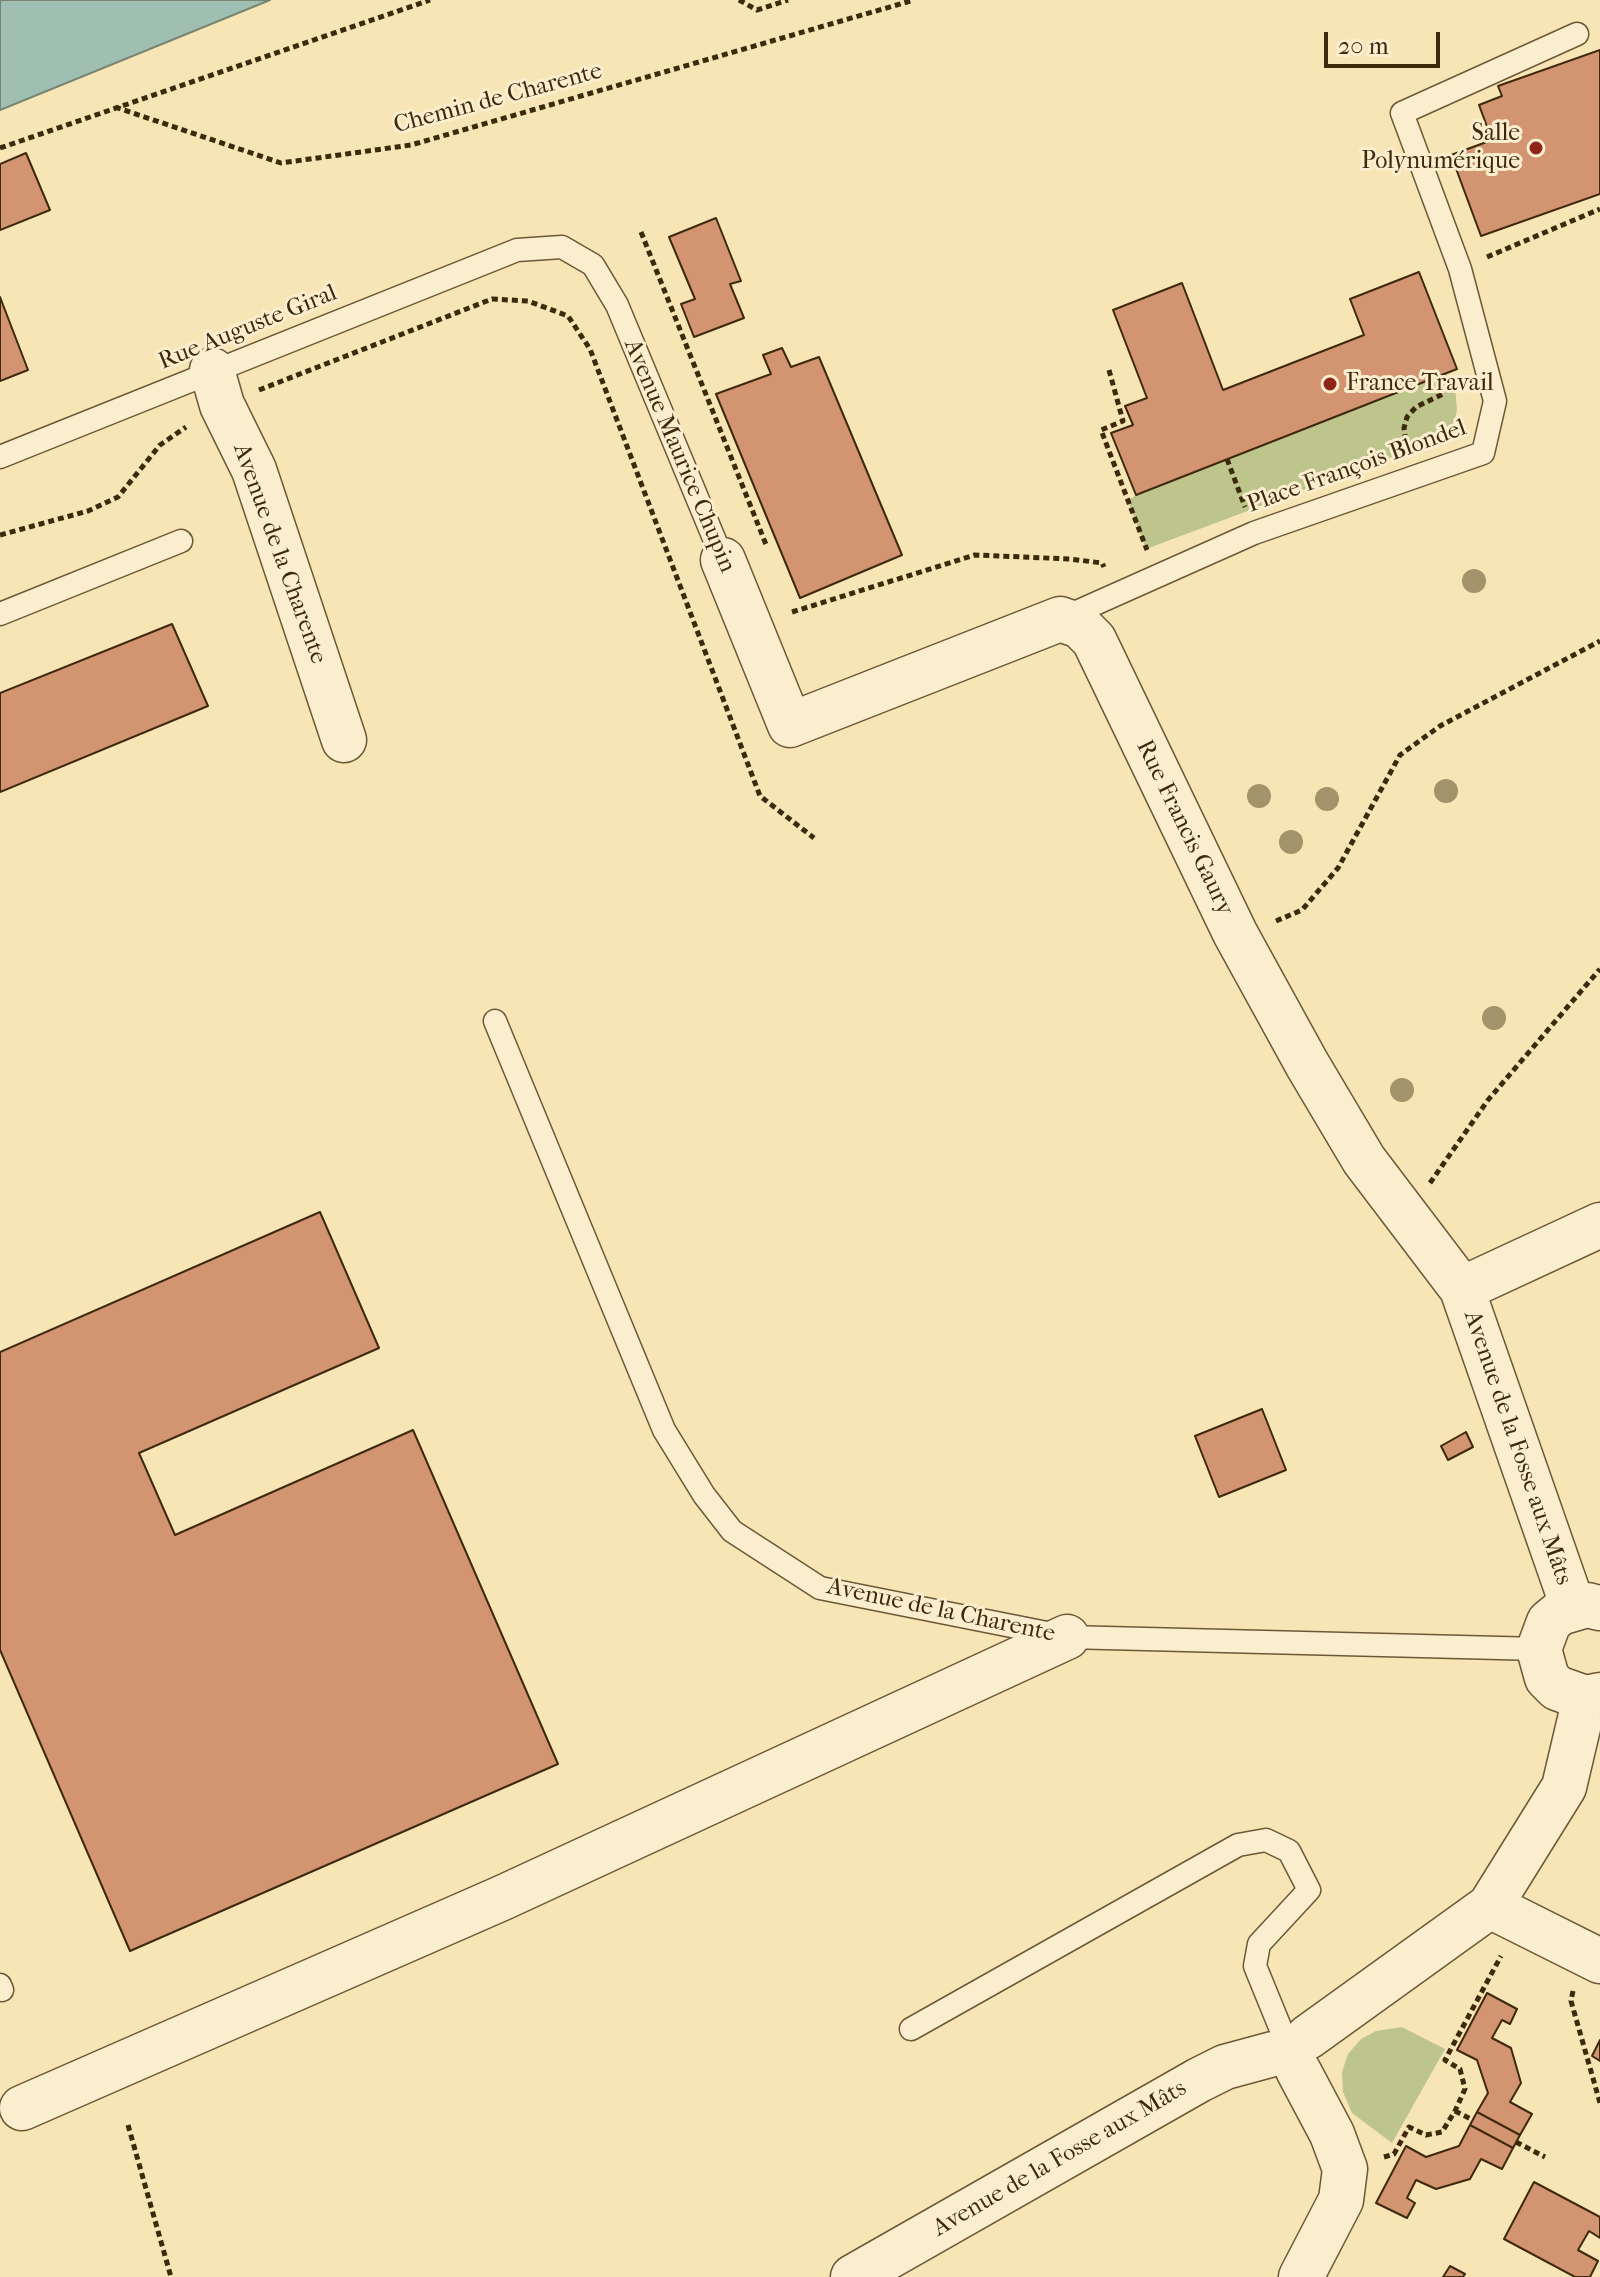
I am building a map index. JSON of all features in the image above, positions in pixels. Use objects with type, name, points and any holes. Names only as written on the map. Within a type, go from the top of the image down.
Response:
[{"type":"street","name":"Avenue de la Charente","points":[[217,387],[254,470],[344,740]]},
{"type":"street","name":"Avenue Maurice Chupin","points":[[723,560],[790,725],[1060,619]]},
{"type":"street","name":"Rue Francis Gaury","points":[[1060,619],[1080,626],[1094,640],[1235,933],[1364,1160],[1462,1289]]},
{"type":"street","points":[[1462,1289],[1600,1225]]},
{"type":"street","name":"Avenue de la Fosse aux Mâts","points":[[1462,1289],[1586,1608]]},
{"type":"street","points":[[1586,1608],[1549,1622],[1539,1649],[1547,1678],[1570,1695],[1592,1696]]},
{"type":"street","points":[[11,2113],[502,1898],[980,1680],[1067,1637]]},
{"type":"street","name":"Avenue de la Fosse aux Mâts","points":[[853,2277],[1199,2080],[1225,2067],[1290,2048],[1506,1913],[1564,1787],[1592,1696]]},
{"type":"street","points":[[1506,1913],[1590,1956]]},
{"type":"street","points":[[1290,2048],[1332,2134],[1345,2169],[1341,2200],[1301,2277]]},
{"type":"lane","name":"Place François Blondel","points":[[1060,619],[1254,533],[1483,453],[1495,401],[1460,269],[1402,113],[1577,34]]},
{"type":"lane","name":"Avenue Maurice Chupin","points":[[517,250],[562,247],[593,265],[617,305],[723,560]]},
{"type":"lane","name":"Rue Auguste Giral","points":[[0,457],[217,387],[517,250]]},
{"type":"lane","points":[[0,614],[181,541]]},
{"type":"lane","name":"Avenue de la Charente","points":[[495,1021],[664,1430],[704,1495],[732,1531],[820,1588],[1067,1637],[1507,1651],[1539,1649]]},
{"type":"lane","points":[[911,2029],[1238,1845],[1266,1840],[1289,1851],[1309,1890],[1259,1944],[1255,1966],[1290,2048]]},
{"type":"path","points":[[0,148],[430,0]]},
{"type":"path","points":[[739,0],[757,10],[788,0]]},
{"type":"path","name":"Chemin de Charente","points":[[115,107],[281,163],[411,145],[914,0]]},
{"type":"path","points":[[1460,269],[1600,209]]},
{"type":"path","points":[[641,232],[770,556]]},
{"type":"path","points":[[0,535],[88,511],[118,497],[160,445],[217,387],[492,299],[528,301],[568,316],[590,349],[760,796],[814,838]]},
{"type":"path","points":[[1109,370],[1123,421],[1101,430],[1156,575]]},
{"type":"path","points":[[1417,476],[1406,449],[1404,428],[1407,417],[1416,407],[1443,394],[1436,377]]},
{"type":"path","points":[[1227,459],[1254,533]]},
{"type":"path","points":[[788,600],[794,615],[975,555],[1102,563],[1115,594]]},
{"type":"path","points":[[1235,933],[1302,910],[1338,868],[1400,755],[1440,726],[1600,641]]},
{"type":"path","points":[[1407,1217],[1488,1100],[1600,969]]},
{"type":"path","points":[[1345,2169],[1394,2154],[1409,2127],[1426,2135],[1442,2132],[1465,2089],[1460,2069],[1445,2060],[1506,1913]]},
{"type":"path","points":[[1590,1956],[1571,2001],[1600,2103]]},
{"type":"path","points":[[1455,2111],[1473,2120]]},
{"type":"path","points":[[128,2125],[171,2277]]},
{"type":"path","points":[[1516,2142],[1545,2157]]},
{"type":"green space","points":[[1446,374],[1455,387],[1457,410],[1454,423],[1440,439],[1146,549],[1128,501],[1136,495]]},
{"type":"green space","points":[[1402,2027],[1445,2049],[1392,2143],[1352,2113],[1343,2092],[1342,2072],[1348,2054],[1361,2039],[1376,2031]]},
{"type":"shaded area","points":[[0,0],[270,0],[0,110]]},
{"type":"building","name":"Salle Polynumérique","points":[[1600,50],[1600,194],[1481,236],[1451,155],[1492,140],[1479,105],[1502,96],[1498,86]]},
{"type":"building","points":[[26,153],[50,210],[0,230],[0,164]]},
{"type":"building","points":[[716,218],[741,281],[730,284],[744,318],[694,337],[681,304],[695,299],[669,237]]},
{"type":"building","name":"France Travail","points":[[1419,272],[1457,369],[1136,495],[1111,433],[1133,425],[1125,406],[1147,398],[1113,310],[1182,283],[1223,390],[1364,335],[1350,299]]},
{"type":"building","points":[[0,297],[28,370],[0,381]]},
{"type":"building","points":[[782,348],[791,367],[819,357],[902,555],[800,598],[716,394],[771,374],[763,355]]},
{"type":"building","points":[[172,624],[208,706],[0,792],[0,693]]},
{"type":"building","points":[[320,1212],[379,1348],[139,1453],[175,1535],[413,1430],[558,1764],[130,1951],[0,1650],[0,1352]]},
{"type":"building","points":[[1262,1409],[1286,1470],[1219,1497],[1195,1436]]},
{"type":"building","points":[[1466,1432],[1473,1447],[1448,1460],[1441,1446]]},
{"type":"building","points":[[1487,1993],[1517,2009],[1510,2024],[1502,2020],[1492,2038],[1511,2048],[1521,2083],[1510,2102],[1532,2114],[1520,2135],[1477,2112],[1488,2093],[1477,2060],[1457,2050]]},
{"type":"building","points":[[1600,2040],[1600,2061],[1592,2056]]},
{"type":"building","points":[[1477,2112],[1520,2135],[1513,2148],[1470,2125]]},
{"type":"building","points":[[1470,2125],[1513,2148],[1502,2169],[1481,2159],[1470,2179],[1436,2189],[1416,2180],[1407,2198],[1415,2203],[1407,2218],[1376,2203],[1406,2146],[1426,2157],[1459,2146]]},
{"type":"building","points":[[1534,2182],[1600,2217],[1600,2238],[1589,2231],[1578,2250],[1598,2261],[1590,2277],[1575,2277],[1504,2239]]},
{"type":"building","points":[[1450,2266],[1465,2274],[1463,2277],[1443,2277]]},
{"type":"place","name":"Salle Polynumérique","points":[[1536,148]]},
{"type":"place","name":"France Travail","points":[[1330,384]]}]
